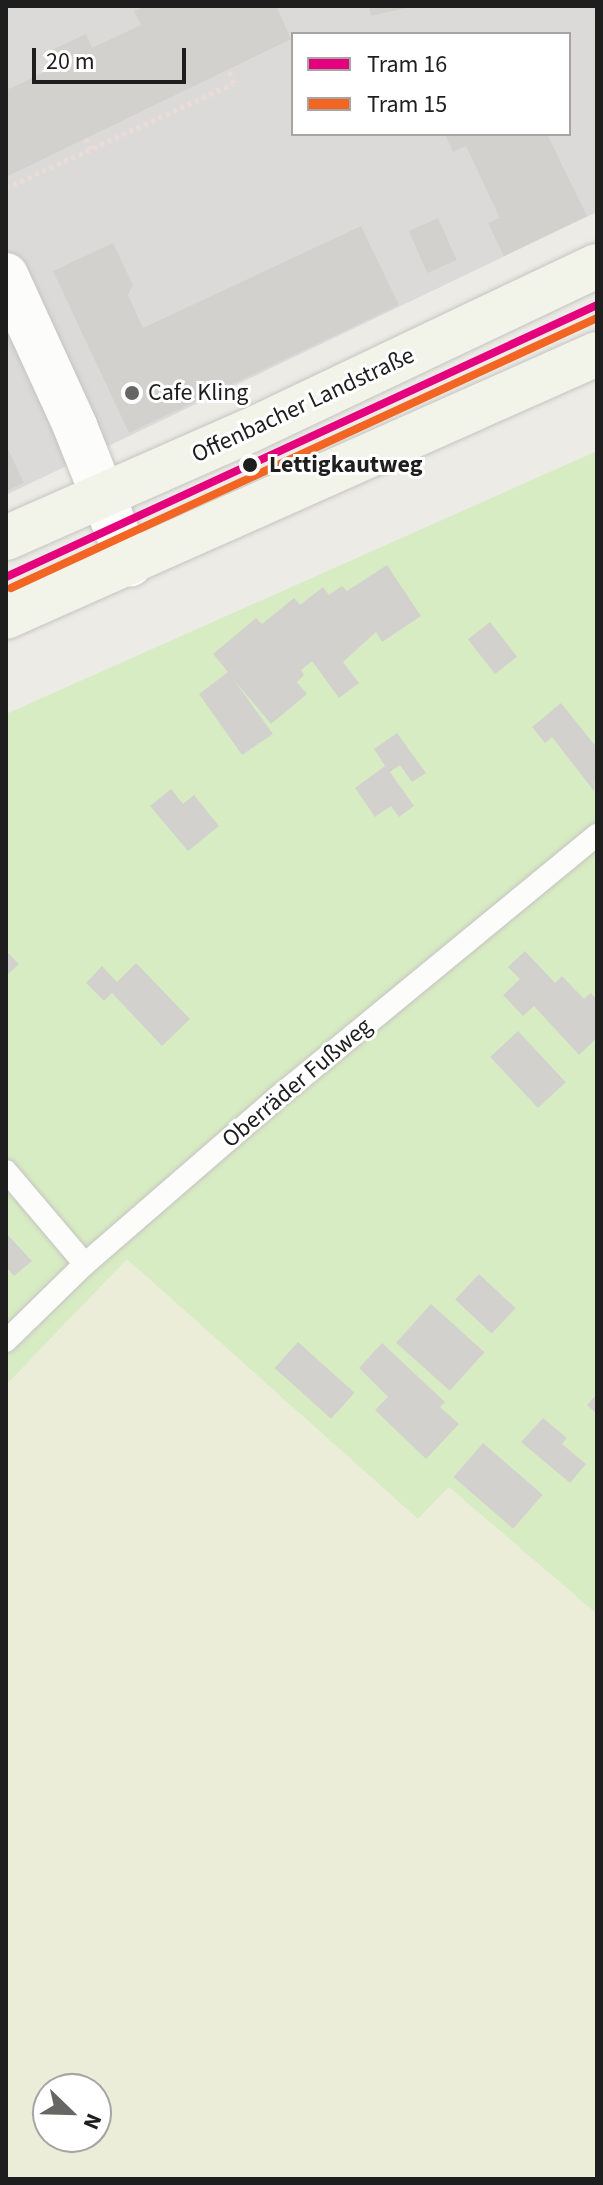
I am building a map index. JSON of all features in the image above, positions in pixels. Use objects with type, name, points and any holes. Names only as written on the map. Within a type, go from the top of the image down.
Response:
[{"type":"main road","name":"Offenbacher Landstraße","points":[[6,538],[249,431],[597,266]]},
{"type":"main road","points":[[6,617],[597,354]]},
{"type":"street","points":[[6,275],[130,564]]},
{"type":"lane","name":"Oberräder Fußweg","points":[[6,1341],[85,1264],[278,1097],[597,835]]},
{"type":"lane","points":[[6,1171],[85,1264]]},
{"type":"path","points":[[6,188],[234,83],[228,69]]},
{"type":"path","points":[[86,138],[91,150]]},
{"type":"shaded area","points":[[6,6],[597,6],[597,212],[6,495]]},
{"type":"green space","points":[[597,451],[597,1614],[449,1487],[418,1519],[127,1259],[6,1385],[6,714]]},
{"type":"green space","points":[[127,1259],[418,1519],[449,1486],[597,1614],[597,2179],[6,2179],[6,1385]]},
{"type":"building","points":[[145,6],[276,6],[291,39],[8,176],[6,83],[9,89],[57,66],[50,51],[86,34],[92,48],[141,25],[134,11]]},
{"type":"building","points":[[369,6],[411,6],[411,7],[371,16]]},
{"type":"building","points":[[446,136],[548,136],[587,216],[504,256],[488,223],[500,218],[466,146],[453,152]]},
{"type":"building","points":[[438,218],[457,260],[427,273],[409,231]]},
{"type":"building","points":[[361,226],[399,305],[129,433],[53,271],[113,243],[133,285],[128,295],[143,328]]},
{"type":"building","points":[[6,445],[24,483],[6,491]]},
{"type":"building","points":[[387,565],[421,616],[382,642],[376,632],[343,662],[359,683],[339,698],[312,661],[301,670],[304,675],[297,682],[307,694],[271,724],[234,680],[273,734],[242,755],[199,694],[228,672],[213,654],[256,618],[262,624],[294,598],[300,605],[323,587],[329,595],[342,586],[347,591]]},
{"type":"building","points":[[490,622],[517,657],[495,674],[468,639]]},
{"type":"building","points":[[561,703],[597,748],[594,791],[552,737],[545,743],[532,727]]},
{"type":"building","points":[[397,733],[426,773],[412,782],[400,765],[390,772],[414,806],[399,817],[391,806],[375,817],[355,788],[385,766],[374,749]]},
{"type":"building","points":[[171,789],[183,804],[194,795],[219,826],[188,851],[150,806]]},
{"type":"building","points":[[6,951],[19,964],[6,976]]},
{"type":"building","points":[[525,951],[555,983],[562,976],[584,999],[591,993],[597,1000],[597,1038],[579,1055],[534,1006],[523,1016],[503,995],[520,979],[508,967]]},
{"type":"building","points":[[136,963],[190,1019],[162,1046],[112,993],[104,1001],[86,983],[102,966],[117,982]]},
{"type":"building","points":[[518,1031],[566,1082],[538,1108],[490,1057]]},
{"type":"building","points":[[6,1233],[32,1261],[14,1276],[6,1267]]},
{"type":"building","points":[[479,1274],[516,1308],[492,1334],[455,1300]]},
{"type":"building","points":[[431,1304],[485,1352],[450,1391],[396,1343]]},
{"type":"building","points":[[298,1342],[354,1393],[331,1419],[275,1368]]},
{"type":"building","points":[[382,1343],[445,1402],[440,1407],[459,1424],[426,1459],[375,1410],[388,1397],[359,1368]]},
{"type":"building","points":[[597,1394],[597,1414],[587,1405]]},
{"type":"building","points":[[543,1418],[567,1438],[562,1444],[586,1464],[570,1483],[521,1442]]},
{"type":"building","points":[[483,1443],[543,1495],[513,1529],[453,1477]]},
{"type":"tram line","name":"16","points":[[6,577],[597,305]]},
{"type":"tram line","name":"15","points":[[11,588],[597,318]]},
{"type":"place","name":"Cafe Kling","points":[[132,393]]},
{"type":"place","name":"Lettigkautweg","points":[[250,465]]}]
